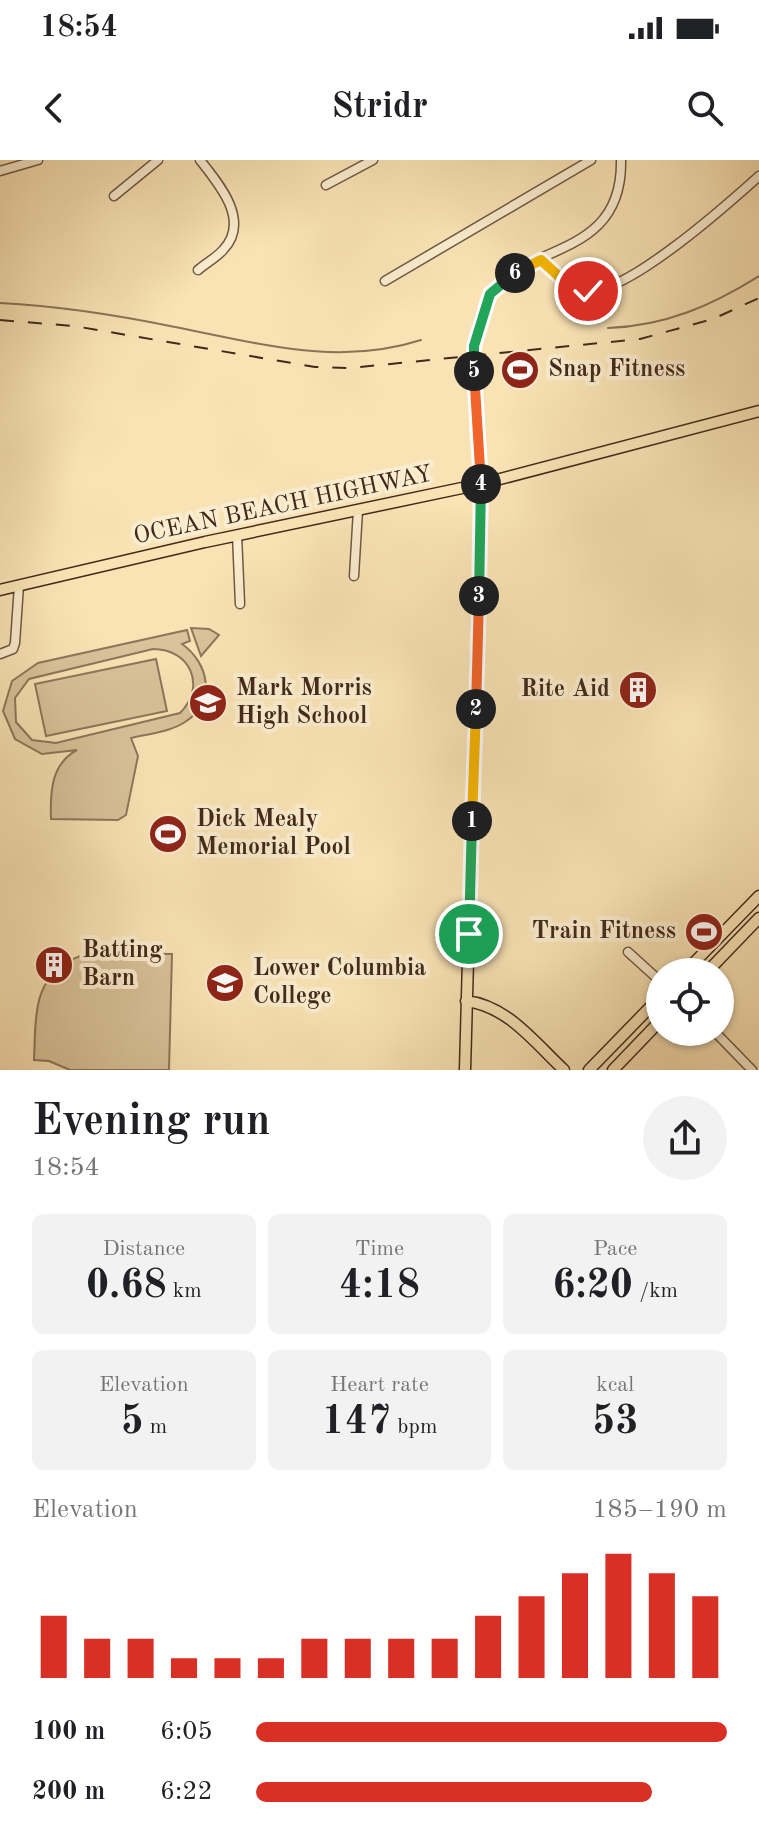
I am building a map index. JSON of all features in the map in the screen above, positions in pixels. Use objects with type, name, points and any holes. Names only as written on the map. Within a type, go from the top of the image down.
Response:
[{"type":"main road","name":"OCEAN BEACH HIGHWAY","points":[[0,590],[237,535],[481,484],[759,411]]},
{"type":"main road","points":[[465,1070],[481,484]]},
{"type":"main road","points":[[699,958],[759,896]]},
{"type":"main road","points":[[720,958],[759,918]]},
{"type":"main road","points":[[466,1001],[487,1004],[500,1011],[564,1070]]},
{"type":"main road","points":[[589,1070],[646,1011]]},
{"type":"main road","points":[[613,1070],[646,1036]]},
{"type":"street","points":[[0,171],[38,160]]},
{"type":"street","points":[[114,196],[158,160]]},
{"type":"street","points":[[198,270],[222,253],[232,239],[234,219],[228,198],[200,160]]},
{"type":"street","points":[[326,185],[373,160]]},
{"type":"street","points":[[385,281],[591,160]]},
{"type":"street","points":[[481,484],[472,356],[490,294],[515,273],[584,238],[604,217],[616,195],[621,160]]},
{"type":"street","points":[[541,260],[565,282],[588,291],[609,289],[673,248],[759,176]]},
{"type":"street","points":[[354,576],[358,510]]},
{"type":"street","points":[[237,535],[240,604]]},
{"type":"street","points":[[0,654],[13,649],[15,643],[19,585]]},
{"type":"street","points":[[628,952],[646,968]]},
{"type":"street","points":[[729,1046],[752,1070]]},
{"type":"shaded area","points":[[191,628],[209,629],[219,635],[201,656]]},
{"type":"shaded area","points":[[187,630],[190,641],[182,644],[198,661],[206,683],[202,704],[195,714],[179,725],[131,738],[138,756],[126,815],[118,820],[51,819],[52,789],[57,771],[77,750],[42,754],[15,739],[3,711],[12,681],[38,663]],"holes":[[[153,649],[166,651],[185,662],[193,681],[188,702],[180,713],[56,743],[32,740],[16,722],[15,698],[29,679]]]},
{"type":"shaded area","points":[[156,659],[167,711],[46,736],[35,684]]},
{"type":"shaded area","points":[[84,953],[172,954],[169,1070],[70,1070],[49,1061],[34,1060],[41,993],[55,971]]},
{"type":"waterway","points":[[608,328],[668,319],[705,305],[759,276]]},
{"type":"waterway","points":[[0,303],[110,315],[298,350],[359,352],[421,340]]},
{"type":"railway","points":[[0,320],[74,326],[315,367],[350,368],[640,339],[713,319],[759,298]]},
{"type":"place","name":"Snap Fitness","points":[[520,370]]},
{"type":"place","name":"Rite Aid","points":[[638,690]]},
{"type":"place","name":"Mark Morris High School","points":[[208,703]]},
{"type":"place","name":"Dick Mealy Memorial Pool","points":[[168,834]]},
{"type":"place","name":"Train Fitness","points":[[704,932]]},
{"type":"place","name":"Batting Barn","points":[[54,965]]},
{"type":"place","name":"Lower Columbia College","points":[[225,983]]},
{"type":"route","points":[[469,934],[481,528],[480,458],[472,356],[490,294],[515,273],[541,260],[565,282],[588,291]]}]
